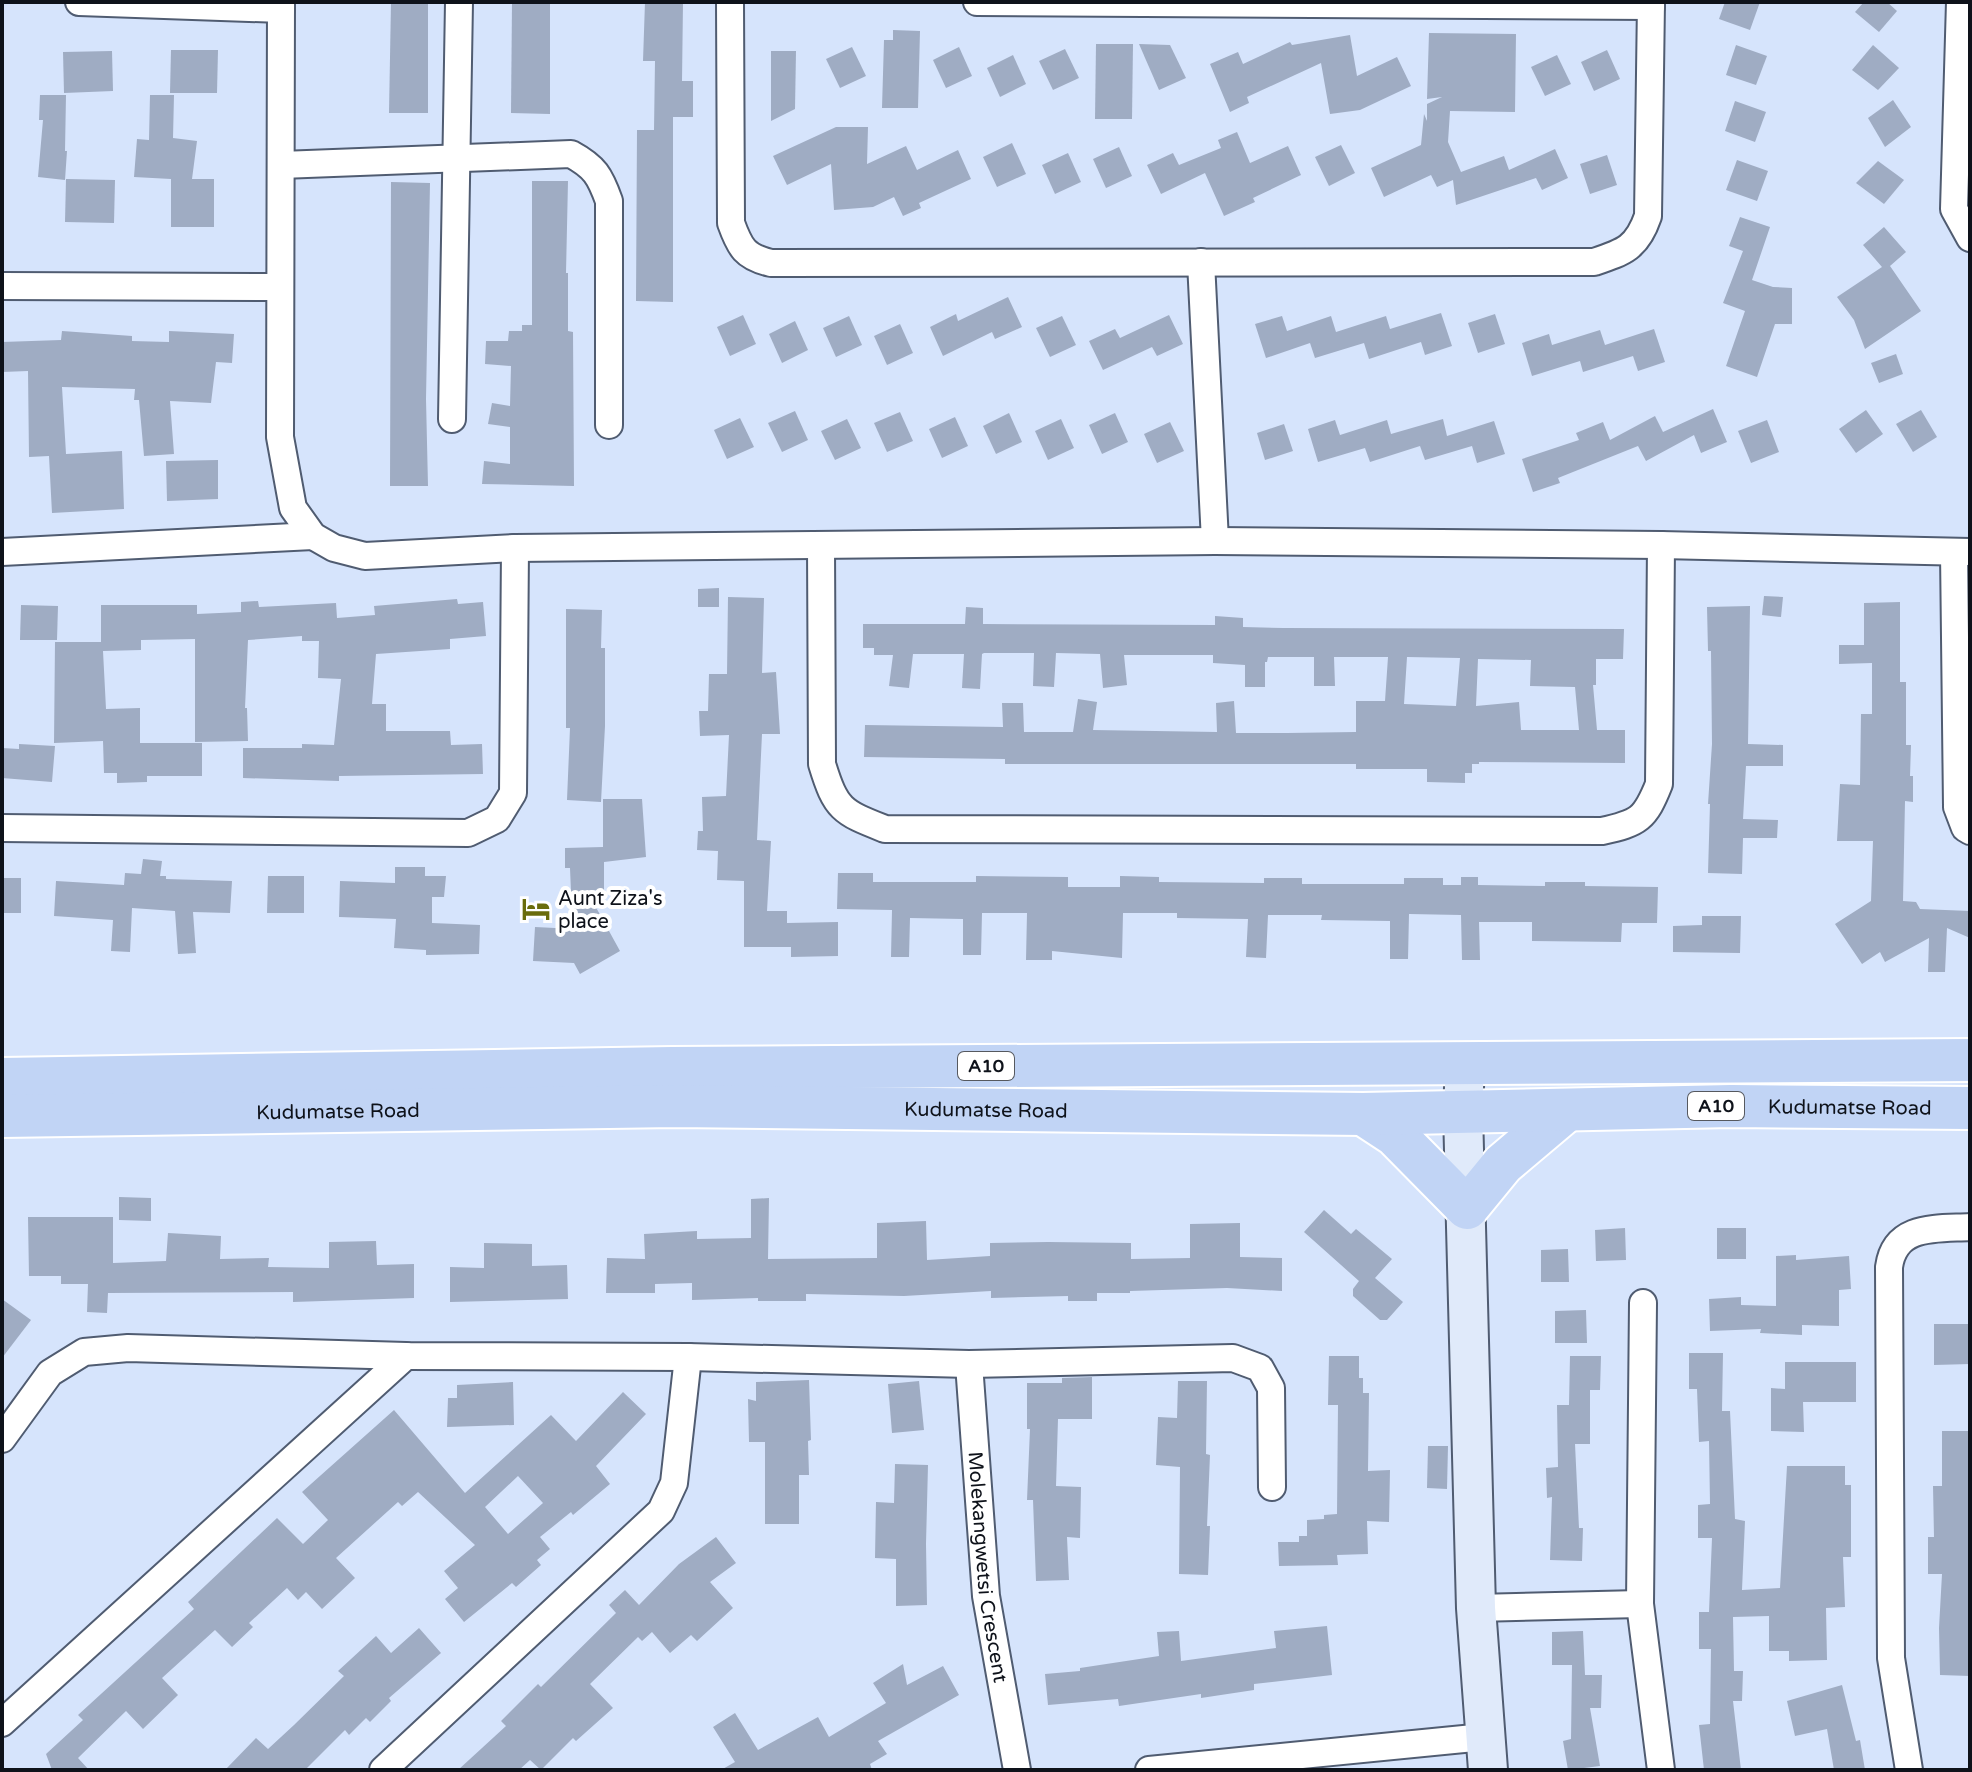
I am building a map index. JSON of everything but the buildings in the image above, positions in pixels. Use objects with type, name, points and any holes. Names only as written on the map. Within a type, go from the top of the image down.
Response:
[{"type":"main road","name":"Kudumatse Road","points":[[2,1079],[688,1068],[1970,1060]]},
{"type":"main road","name":"Kudumatse Road","points":[[2,1116],[675,1106],[1363,1114],[1731,1106],[1970,1108]]},
{"type":"main road","points":[[1363,1114],[1395,1135],[1467,1208],[1503,1164],[1567,1110]]},
{"type":"street","points":[[79,2],[281,6],[280,437],[293,508],[313,536],[334,548],[365,556],[515,548],[1215,541],[1661,545],[1962,552],[1957,807],[1965,828],[1970,831]]},
{"type":"street","points":[[452,419],[459,2]]},
{"type":"street","points":[[730,2],[731,223],[739,243],[753,259],[771,263],[1594,262],[1624,252],[1641,234],[1648,216],[1651,4],[977,2]]},
{"type":"street","points":[[1960,2],[1954,209],[1970,238]]},
{"type":"street","points":[[281,165],[571,154],[589,164],[601,181],[609,201],[609,425]]},
{"type":"street","points":[[1201,262],[1215,541]]},
{"type":"street","points":[[2,286],[280,287]]},
{"type":"street","points":[[2,552],[313,536]]},
{"type":"street","points":[[821,545],[822,764],[831,793],[849,815],[885,829],[1602,831],[1629,825],[1648,810],[1659,784],[1661,545]]},
{"type":"street","points":[[2,828],[468,833],[497,819],[513,793],[515,548]]},
{"type":"street","points":[[1149,1770],[1486,1754],[1476,1608],[1463,1112],[1465,1063]]},
{"type":"street","points":[[1909,1770],[1891,1658],[1889,1267],[1891,1252],[1902,1239],[1916,1231],[1970,1227]]},
{"type":"street","points":[[1643,1303],[1640,1604],[1661,1770]]},
{"type":"street","points":[[2,1439],[50,1373],[84,1352],[128,1348],[406,1356],[688,1357],[969,1364],[1233,1358],[1260,1368],[1271,1388],[1272,1487]]},
{"type":"street","points":[[2,1723],[406,1356]]},
{"type":"street","points":[[383,1770],[661,1511],[674,1483],[688,1357]]},
{"type":"street","name":"Molekangwetsi Crescent","points":[[969,1364],[986,1596],[1017,1770]]},
{"type":"street","points":[[1476,1608],[1640,1604]]},
{"type":"place","name":"Aunt Ziza's place","points":[[536,909]]}]
